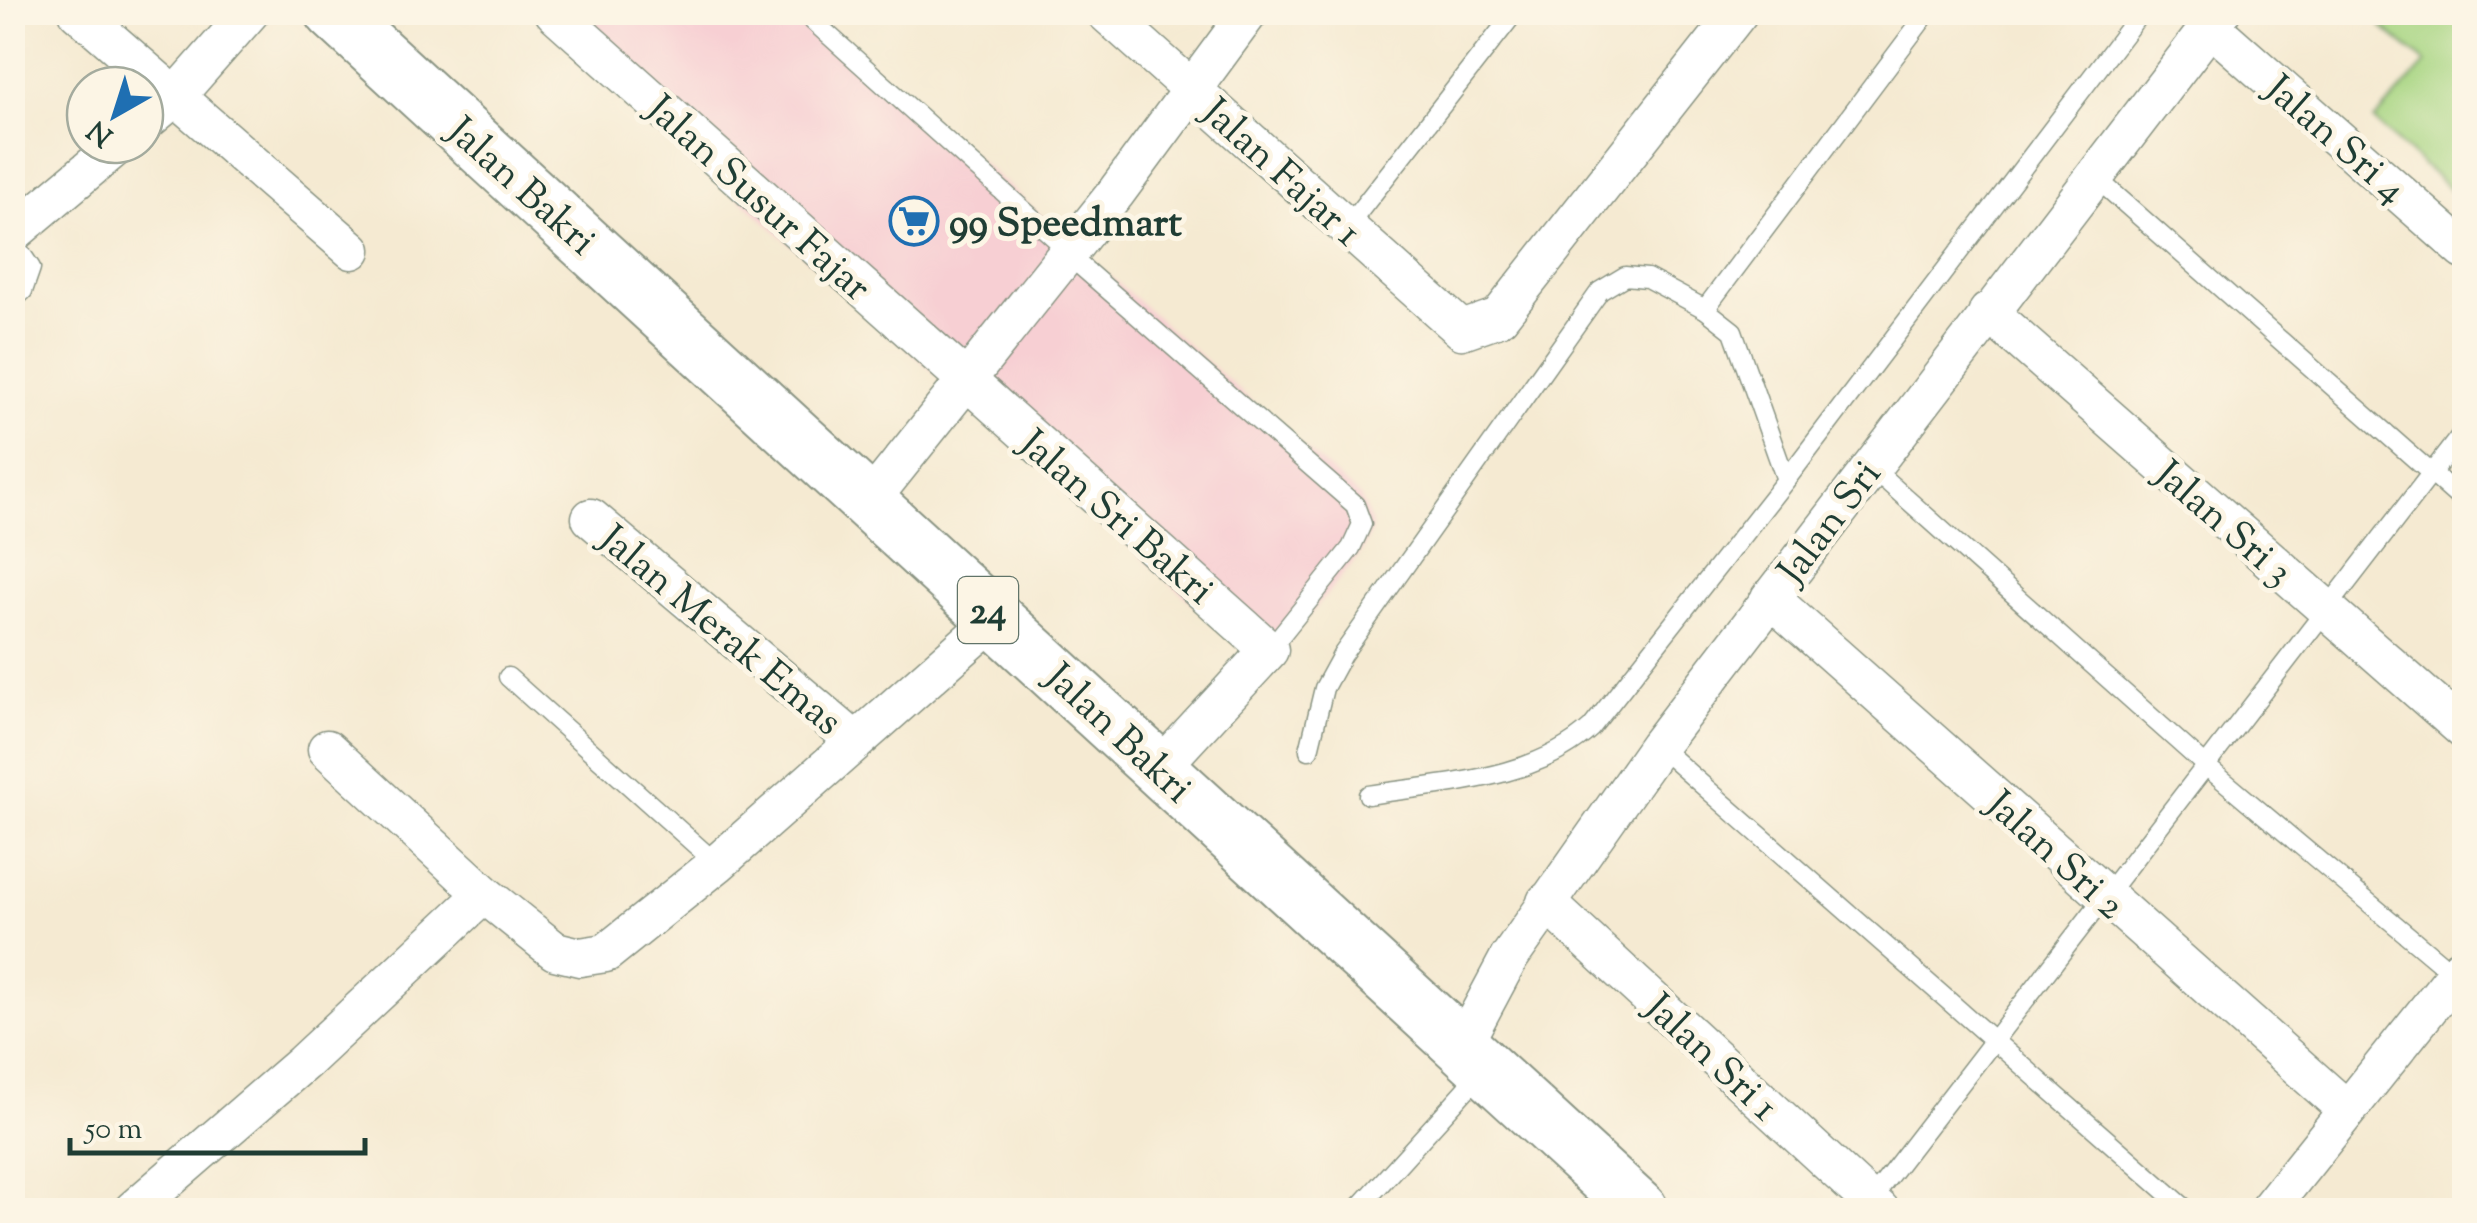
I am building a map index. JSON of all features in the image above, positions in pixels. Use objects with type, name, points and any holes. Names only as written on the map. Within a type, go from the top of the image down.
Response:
[{"type":"main road","name":"Jalan Bakri","points":[[361,21],[869,502],[1640,1210]]},
{"type":"street","points":[[78,12],[352,250]]},
{"type":"street","points":[[165,105],[250,12]]},
{"type":"street","name":"Jalan Susur Fajar","points":[[554,12],[966,382]]},
{"type":"street","name":"Jalan Fajar 1","points":[[1104,12],[1462,330],[1499,317],[1739,12]]},
{"type":"street","points":[[869,502],[1068,252],[1250,12]]},
{"type":"street","name":"Jalan Sri","points":[[1473,1058],[1509,958],[1546,902],[1658,746],[1870,466],[2216,19]]},
{"type":"street","name":"Jalan Sri 4","points":[[2216,19],[2464,250]]},
{"type":"street","points":[[12,237],[95,165]]},
{"type":"street","name":"Jalan Sri 3","points":[[1988,312],[2464,730]]},
{"type":"street","name":"Jalan Sri Bakri","points":[[966,382],[1269,650]]},
{"type":"street","name":"Jalan Merak Emas","points":[[591,518],[854,740]]},
{"type":"street","name":"Jalan Sri 2","points":[[1770,598],[2346,1109]]},
{"type":"street","points":[[327,748],[484,894],[556,951],[580,958],[606,954],[717,864],[996,618]]},
{"type":"street","points":[[1161,767],[1269,650]]},
{"type":"street","points":[[133,1210],[302,1063],[484,894]]},
{"type":"street","name":"Jalan Sri 1","points":[[1546,902],[1875,1206]]},
{"type":"street","points":[[2268,1210],[2460,970]]},
{"type":"lane","points":[[802,12],[1355,506],[1362,524],[1352,548],[1269,650]]},
{"type":"lane","points":[[1346,227],[1514,12]]},
{"type":"lane","points":[[1705,309],[1928,12]]},
{"type":"lane","points":[[1368,795],[1489,776],[1571,746],[1591,728],[1786,480],[2141,12]]},
{"type":"lane","points":[[2094,177],[2464,502]]},
{"type":"lane","points":[[12,237],[31,268],[23,291],[12,301]]},
{"type":"lane","points":[[1310,750],[1324,688],[1342,655],[1600,292],[1625,276],[1647,278],[1705,309],[1733,331],[1786,480]]},
{"type":"lane","points":[[1875,1206],[1996,1039],[2464,430]]},
{"type":"lane","points":[[1870,466],[2206,766],[2460,970]]},
{"type":"lane","points":[[508,677],[717,864]]},
{"type":"lane","points":[[1658,746],[1996,1039],[2186,1210]]},
{"type":"lane","points":[[1357,1210],[1473,1058]]},
{"type":"shaded area","points":[[532,13],[812,13],[1361,498],[1372,528],[1362,551],[1266,668]]},
{"type":"green space","points":[[2395,12],[2464,13],[2464,202],[2374,121],[2426,63],[2382,27]]},
{"type":"place","name":"99 Speedmart","points":[[914,221]]}]
